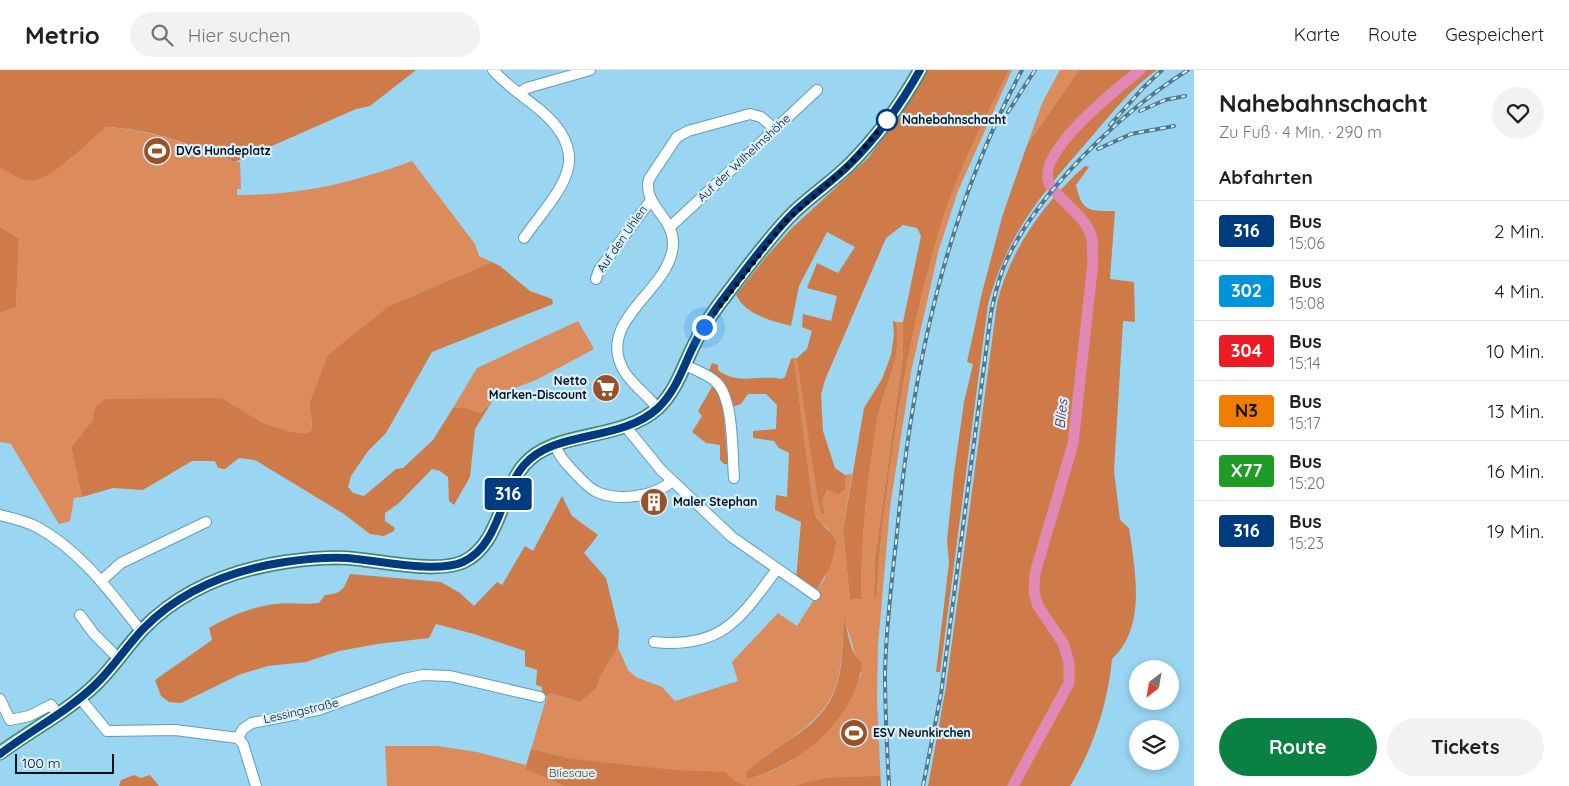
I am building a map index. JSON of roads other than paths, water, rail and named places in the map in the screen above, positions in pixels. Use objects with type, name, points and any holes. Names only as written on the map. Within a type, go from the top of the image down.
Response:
[{"type":"main road","points":[[0,754],[80,698],[119,659],[141,631],[165,610],[200,588],[226,575],[260,566],[322,558],[444,566],[460,563],[474,556],[484,544],[524,465],[537,453],[555,444],[626,428],[657,408],[670,395],[697,338],[709,318],[765,245],[795,211],[847,167],[875,137],[906,94],[920,70]]},
{"type":"street","points":[[493,70],[559,129],[568,144],[570,158],[565,179],[524,238]]},
{"type":"street","points":[[519,93],[527,88],[590,70]]},
{"type":"street","name":"Auf der Wilhelmshöhe","points":[[671,226],[817,90]]},
{"type":"street","name":"Auf den Uhlen","points":[[671,226],[651,200],[647,185],[673,141],[683,134],[750,114],[761,117],[775,129]]},
{"type":"street","name":"Auf den Uhlen","points":[[596,279],[599,270],[651,200]]},
{"type":"street","points":[[657,408],[630,379],[619,358],[618,339],[630,316],[670,258],[673,244],[671,226]]},
{"type":"street","points":[[685,365],[715,380],[722,390],[728,411],[734,478]]},
{"type":"street","points":[[626,428],[672,481],[736,540],[815,595]]},
{"type":"street","points":[[555,444],[561,458],[586,484],[604,494],[649,495],[660,491],[672,481]]},
{"type":"street","points":[[0,515],[29,524],[43,531],[72,553],[101,581],[141,631]]},
{"type":"street","points":[[101,581],[121,562],[206,522]]},
{"type":"street","points":[[654,642],[690,643],[700,641],[719,632],[746,609],[777,569]]},
{"type":"street","points":[[80,615],[94,634],[119,659]]},
{"type":"street","name":"Lessingstraße","points":[[238,738],[243,729],[252,723],[318,710],[404,679],[423,675],[450,676],[540,697]]},
{"type":"street","points":[[80,698],[102,727],[112,732],[175,730],[238,738],[243,744],[256,786]]},
{"type":"street","points":[[0,699],[7,717],[13,721],[50,705],[57,713]]},
{"type":"waterway","name":"Blies","points":[[1013,786],[1069,683],[1069,662],[1063,643],[1038,606],[1034,592],[1035,573],[1073,444],[1093,262],[1092,239],[1089,231],[1080,217],[1050,185],[1048,172],[1054,157],[1065,140],[1080,123],[1140,70]]},
{"type":"railway","points":[[889,786],[885,687],[888,620],[912,413],[936,295],[953,237],[972,180],[995,125],[1022,70]]},
{"type":"railway","points":[[1008,112],[1035,70]]},
{"type":"railway","points":[[1110,125],[1162,70]]},
{"type":"railway","points":[[923,786],[941,694],[991,313],[1003,269],[1024,229],[1042,203],[1087,152],[1138,106],[1188,70]]},
{"type":"railway","points":[[1140,111],[1165,100],[1185,96]]},
{"type":"railway","points":[[1098,149],[1131,134],[1174,126]]},
{"type":"place","name":"Nahebahnschacht","points":[[887,120]]},
{"type":"place","name":"DVG Hundeplatz","points":[[157,151]]},
{"type":"place","name":"Netto Marken-Discount","points":[[606,388]]},
{"type":"place","name":"Maler Stephan","points":[[654,502]]},
{"type":"place","name":"ESV Neunkirchen","points":[[854,733]]},
{"type":"park label","name":"Bliesaue","points":[[572,773]]}]
